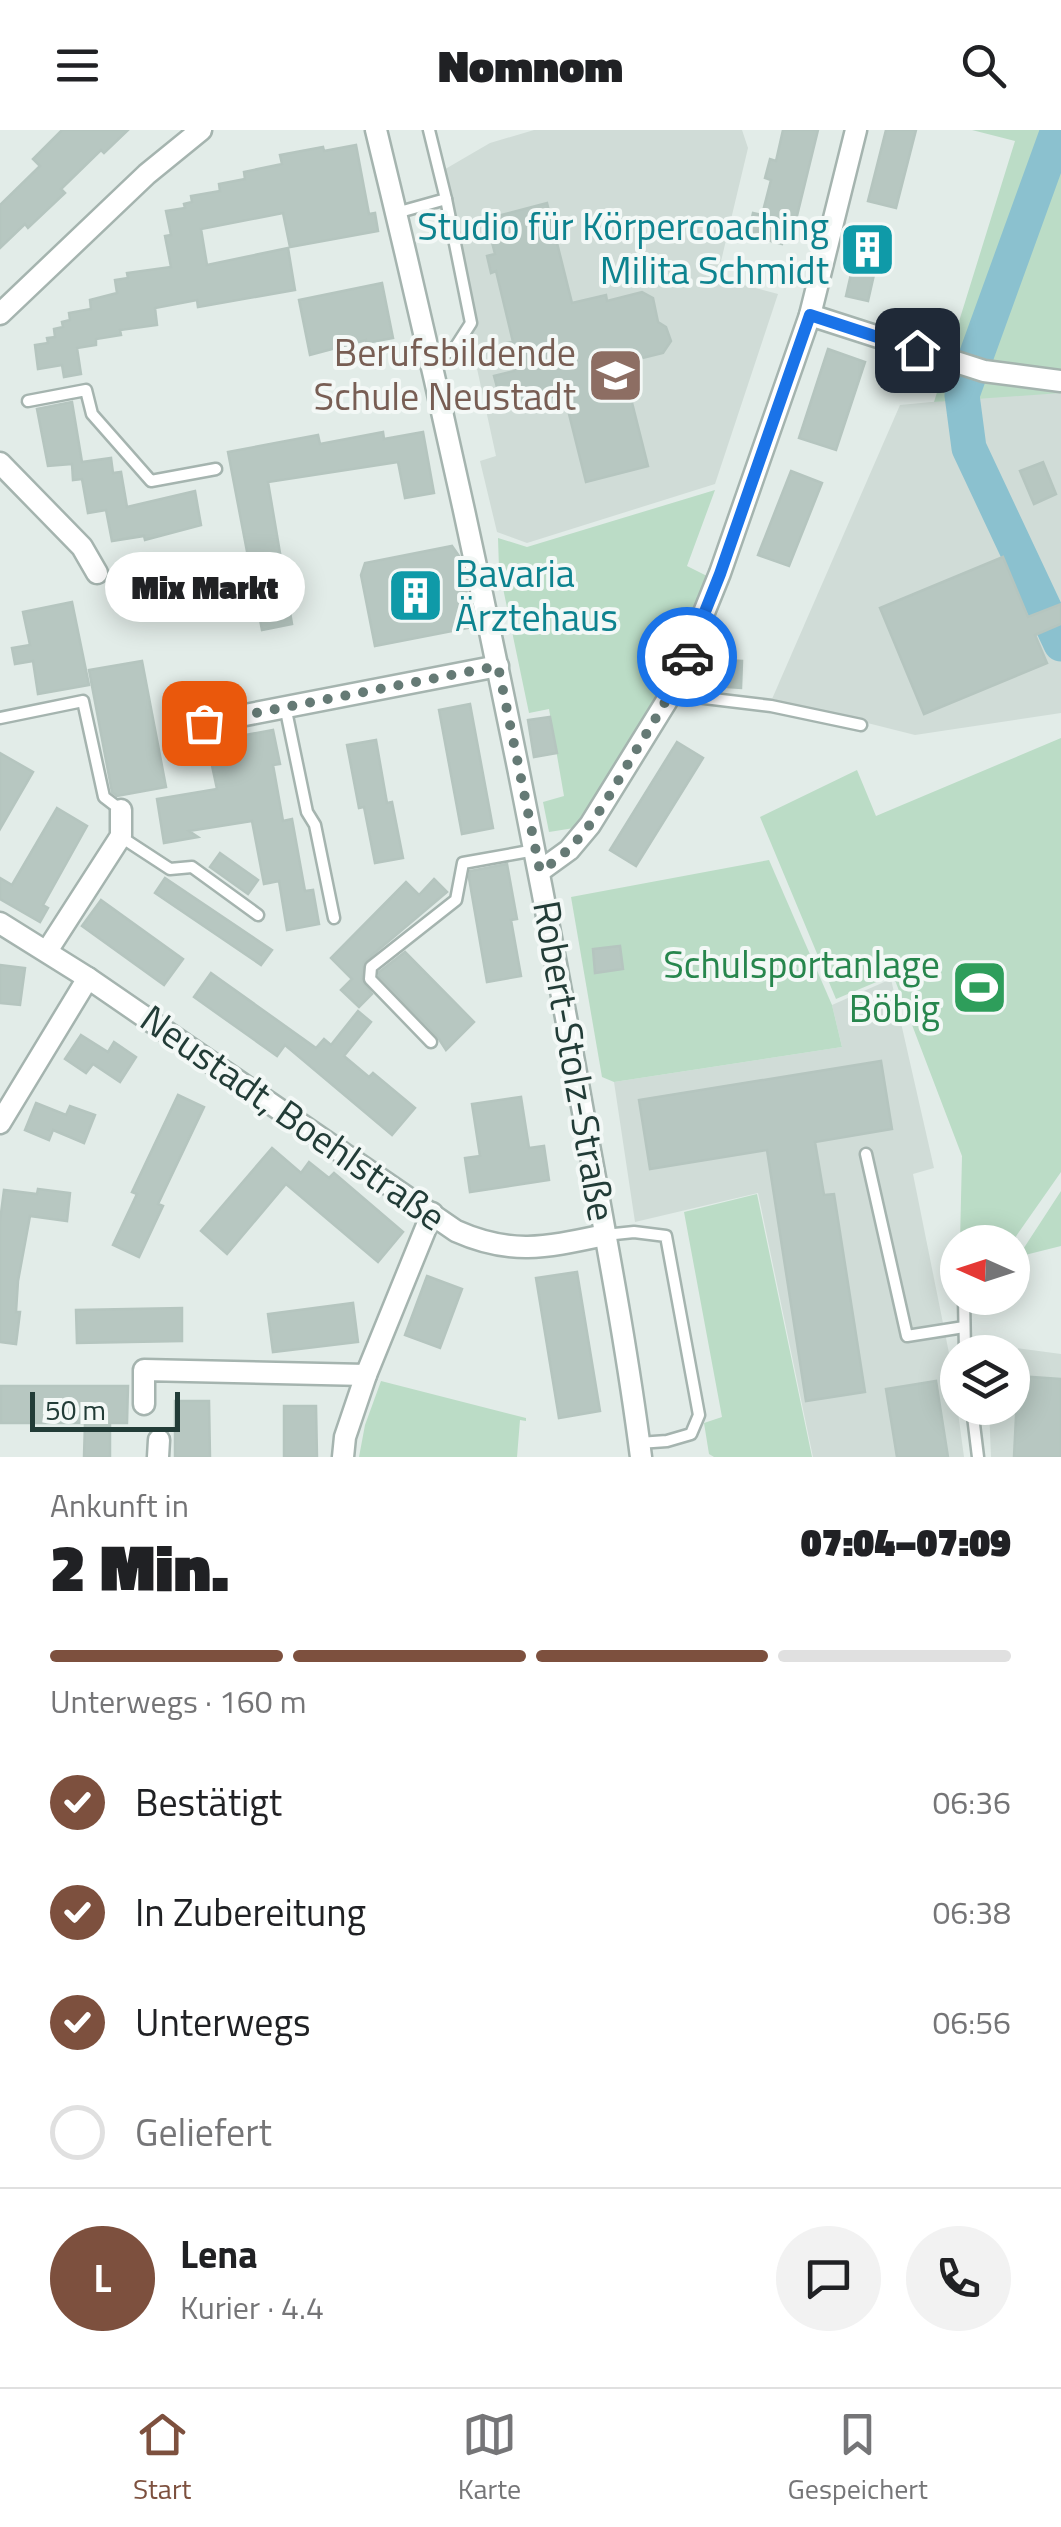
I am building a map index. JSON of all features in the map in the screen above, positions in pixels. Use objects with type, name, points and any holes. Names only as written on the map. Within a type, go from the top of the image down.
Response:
[{"type":"street","points":[[0,314],[147,174],[201,130]]},
{"type":"street","name":"Robert-Stolz-Straße","points":[[376,130],[430,358],[538,860],[606,1235],[640,1450]]},
{"type":"street","points":[[538,860],[556,862],[590,825],[671,694],[720,574],[810,315],[856,130]]},
{"type":"street","points":[[810,315],[952,362],[1061,380]]},
{"type":"street","points":[[0,463],[82,548],[96,573]]},
{"type":"street","points":[[204,723],[498,666]]},
{"type":"street","points":[[47,951],[120,836],[121,810]]},
{"type":"street","name":"Neustadt, Boehlstraße","points":[[0,923],[88,978],[456,1231],[499,1247],[546,1248],[606,1235]]},
{"type":"street","points":[[0,1123],[88,978]]},
{"type":"street","points":[[343,1457],[345,1438],[366,1374],[432,1213]]},
{"type":"street","points":[[144,1404],[144,1370],[366,1374]]},
{"type":"lane","points":[[429,130],[472,323],[453,351],[430,358]]},
{"type":"lane","points":[[396,213],[446,199]]},
{"type":"lane","points":[[28,401],[86,390],[92,414],[151,481],[216,470]]},
{"type":"lane","points":[[671,694],[771,706],[861,724]]},
{"type":"lane","points":[[0,718],[84,702],[104,797],[121,810]]},
{"type":"lane","points":[[285,705],[307,812],[316,824],[334,918]]},
{"type":"lane","points":[[120,836],[170,869],[192,867],[258,915]]},
{"type":"lane","points":[[431,1042],[370,980],[371,966],[456,900],[463,863],[538,860]]},
{"type":"lane","points":[[866,1154],[907,1336],[964,1327]]},
{"type":"lane","points":[[606,1235],[634,1232],[666,1236],[699,1414],[691,1434],[640,1450]]},
{"type":"lane","points":[[964,1315],[964,1335]]},
{"type":"lane","points":[[974,1425],[978,1457]]},
{"type":"shaded area","name":"Berufsbildende Schule Neustadt","points":[[534,130],[742,130],[748,148],[717,278],[778,294],[715,484],[527,543],[497,532],[480,461],[496,456],[435,175],[490,143]]},
{"type":"shaded area","points":[[1061,393],[1061,713],[915,735],[772,699],[900,405]]},
{"type":"shaded area","points":[[891,979],[934,1168],[913,1174],[945,1335],[940,1335],[940,1425],[960,1425],[964,1457],[813,1457],[758,1193],[635,1222],[614,1082],[842,1047],[832,1005]]},
{"type":"shaded area","points":[[1030,1350],[1061,1354],[1061,1457],[991,1457],[990,1425],[1030,1425]]},
{"type":"green space","points":[[972,130],[1061,130],[1061,393],[934,402],[1015,141]]},
{"type":"green space","points":[[715,490],[687,566],[711,578],[662,697],[592,808],[574,828],[549,832],[543,802],[564,796],[549,709],[529,713],[499,569],[498,538],[527,547]]},
{"type":"green space","name":"Schulsportanlage Böbig","points":[[1061,738],[1061,1172],[1024,1225],[960,1225],[962,1156],[893,975],[836,999],[760,817],[857,770],[876,816]]},
{"type":"green space","points":[[769,860],[832,1005],[842,1047],[614,1082],[602,1077],[571,897]]},
{"type":"green space","points":[[1061,1191],[1061,1246],[1030,1254],[1030,1239]]},
{"type":"green space","points":[[757,1194],[812,1457],[709,1454],[704,1423],[722,1417],[684,1212]]},
{"type":"green space","points":[[381,1381],[526,1418],[520,1420],[517,1457],[359,1457],[365,1425]]},
{"type":"building","points":[[62,130],[128,130],[61,189],[65,193],[28,228],[25,224],[0,248],[0,205],[40,166],[33,159]]},
{"type":"building","points":[[783,130],[818,130],[795,224],[788,222],[782,244],[748,235],[753,213],[762,215],[771,180],[765,178],[770,159],[776,161]]},
{"type":"building","points":[[886,130],[916,130],[896,208],[868,201]]},
{"type":"building","points":[[356,145],[369,214],[375,213],[378,231],[290,247],[283,213],[201,229],[207,265],[288,248],[295,290],[198,307],[197,300],[155,308],[157,325],[120,330],[121,335],[96,339],[96,345],[77,348],[81,374],[64,377],[62,365],[38,369],[35,345],[55,337],[54,329],[70,320],[69,313],[91,309],[90,300],[117,293],[115,280],[128,278],[127,273],[171,267],[165,236],[171,235],[166,211],[185,208],[184,204],[192,202],[191,196],[220,191],[219,184],[245,179],[244,172],[282,164],[280,155]]},
{"type":"building","points":[[547,203],[572,303],[606,295],[607,301],[642,292],[653,298],[658,322],[666,327],[671,341],[663,353],[622,363],[648,466],[586,482],[564,394],[543,399],[540,406],[516,410],[501,402],[494,376],[514,371],[507,343],[513,342],[496,271],[491,273],[487,256],[495,254],[486,219]]},
{"type":"building","points":[[861,230],[883,235],[868,301],[846,296]]},
{"type":"building","points":[[382,283],[393,338],[366,340],[310,355],[299,300]]},
{"type":"building","points":[[828,349],[865,362],[836,450],[799,438]]},
{"type":"building","points":[[72,402],[82,462],[111,458],[113,473],[121,472],[127,507],[195,491],[201,525],[145,540],[144,536],[112,541],[106,510],[88,513],[82,479],[73,480],[72,464],[48,466],[37,409]]},
{"type":"building","points":[[383,432],[384,439],[423,432],[434,493],[405,498],[398,462],[268,482],[292,624],[262,630],[228,452],[318,435],[320,444]]},
{"type":"building","points":[[1043,462],[1056,494],[1034,504],[1020,471]]},
{"type":"building","points":[[791,471],[822,483],[789,566],[758,555]]},
{"type":"building","name":"Bavaria Ärztehaus","points":[[452,546],[459,556],[472,617],[468,628],[375,646],[361,575],[365,563]]},
{"type":"building","points":[[1003,557],[1028,617],[1061,604],[1061,624],[1035,635],[1047,663],[924,714],[880,608]]},
{"type":"building","points":[[72,602],[89,685],[38,694],[33,661],[15,664],[12,648],[30,645],[23,612]]},
{"type":"building","points":[[700,659],[742,661],[741,688],[697,685]]},
{"type":"building","points":[[142,661],[166,787],[117,796],[112,792],[89,670]]},
{"type":"building","points":[[470,704],[493,828],[462,834],[439,710]]},
{"type":"building","points":[[550,717],[557,753],[534,757],[528,720]]},
{"type":"building","points":[[273,730],[280,764],[273,765],[283,821],[292,819],[305,891],[313,890],[319,924],[287,930],[279,881],[264,884],[252,821],[189,831],[198,837],[164,843],[157,799],[217,789],[207,742]]},
{"type":"building","points":[[376,740],[387,803],[392,802],[403,858],[375,863],[347,745]]},
{"type":"building","points":[[677,742],[703,758],[636,866],[610,850]]},
{"type":"building","points":[[0,753],[33,772],[0,829]]},
{"type":"building","points":[[57,808],[87,826],[43,905],[48,908],[40,922],[0,899],[0,878],[12,885]]},
{"type":"building","points":[[220,853],[258,880],[248,894],[210,867]]},
{"type":"building","points":[[507,864],[517,919],[511,920],[521,976],[487,982],[470,871]]},
{"type":"building","points":[[165,878],[272,950],[261,965],[155,893]]},
{"type":"building","points":[[434,879],[447,892],[364,962],[362,981],[372,994],[359,1007],[341,990],[352,979],[331,958],[406,882],[419,895]]},
{"type":"building","points":[[101,900],[183,959],[164,985],[82,926]]},
{"type":"building","points":[[620,946],[623,969],[595,973],[593,949]]},
{"type":"building","points":[[405,952],[474,1022],[446,1050],[379,976]]},
{"type":"building","points":[[0,965],[25,968],[20,1005],[0,1003]]},
{"type":"building","points":[[211,973],[316,1048],[324,1039],[331,1045],[358,1011],[371,1022],[344,1056],[369,1077],[373,1073],[415,1108],[392,1135],[285,1045],[277,1056],[194,997]]},
{"type":"building","points":[[81,1035],[108,1052],[114,1042],[136,1057],[120,1082],[93,1064],[86,1073],[65,1059]]},
{"type":"building","points":[[881,1061],[892,1129],[815,1142],[824,1195],[834,1194],[865,1392],[806,1401],[767,1150],[650,1169],[639,1100]]},
{"type":"building","points":[[178,1095],[204,1107],[158,1204],[163,1206],[139,1257],[113,1245],[137,1194],[132,1192]]},
{"type":"building","points":[[521,1097],[529,1148],[544,1146],[549,1180],[470,1192],[465,1158],[480,1156],[472,1104]]},
{"type":"building","points":[[36,1103],[66,1115],[70,1106],[95,1115],[84,1143],[53,1130],[49,1140],[25,1130]]},
{"type":"building","points":[[272,1148],[301,1173],[309,1162],[329,1178],[334,1173],[403,1232],[378,1262],[286,1184],[227,1254],[201,1231]]},
{"type":"building","points":[[38,1189],[70,1193],[67,1221],[30,1216],[18,1281],[16,1344],[0,1342],[0,1221],[4,1190],[37,1194]]},
{"type":"building","points":[[577,1272],[600,1411],[559,1418],[536,1278]]},
{"type":"building","points":[[427,1276],[462,1289],[440,1348],[405,1335]]},
{"type":"building","points":[[353,1303],[358,1342],[273,1352],[268,1314]]},
{"type":"building","points":[[182,1308],[182,1341],[77,1343],[76,1310]]},
{"type":"building","points":[[1030,1377],[1061,1379],[1061,1457],[1014,1457],[1016,1425],[1030,1425]]},
{"type":"building","points":[[936,1381],[948,1457],[897,1457],[886,1389]]},
{"type":"building","points":[[1,1386],[128,1386],[127,1423],[110,1423],[110,1457],[84,1457],[85,1423],[1,1423]]},
{"type":"building","points":[[175,1401],[209,1401],[210,1457],[175,1457]]},
{"type":"building","points":[[284,1406],[316,1406],[317,1457],[284,1457]]},
{"type":"waterway","points":[[1058,130],[962,395],[969,448],[1061,644]]},
{"type":"way so far","points":[[204,723],[498,666],[540,871],[556,862],[590,825],[671,694],[687,657]]},
{"type":"place","name":"Studio für Körpercoaching Milita Schmidt","points":[[868,249]]},
{"type":"place","name":"Berufsbildende Schule Neustadt","points":[[615,375]]},
{"type":"place","name":"Bavaria Ärztehaus","points":[[416,596]]},
{"type":"place","name":"Mix Markt","points":[[204,723]]},
{"type":"place","name":"Schulsportanlage Böbig","points":[[979,987]]},
{"type":"route","points":[[687,657],[810,315],[917,350]]}]
